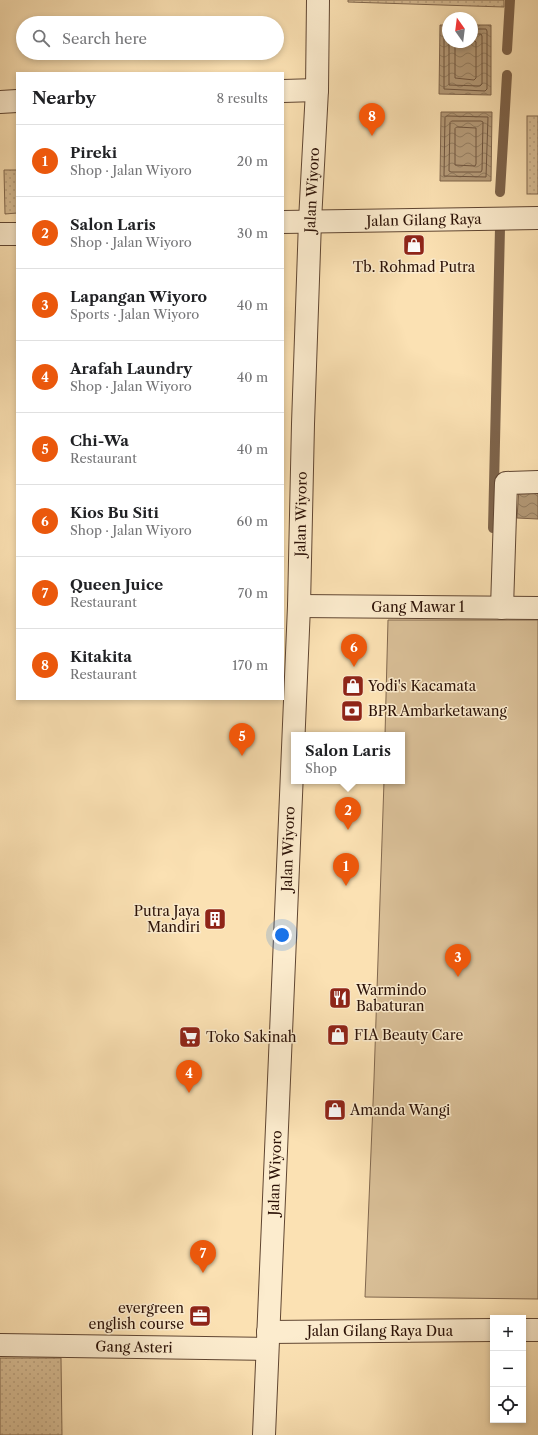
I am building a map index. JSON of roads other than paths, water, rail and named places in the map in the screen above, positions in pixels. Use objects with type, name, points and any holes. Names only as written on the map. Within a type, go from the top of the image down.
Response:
[{"type":"street","name":"Jalan Wiyoro","points":[[294,732],[318,0]]},
{"type":"street","points":[[284,91],[316,90]]},
{"type":"street","points":[[0,102],[16,101]]},
{"type":"street","name":"Jalan Gilang Raya","points":[[284,222],[538,218]]},
{"type":"street","points":[[0,234],[16,234]]},
{"type":"street","points":[[502,608],[506,483],[538,482]]},
{"type":"street","name":"Gang Mawar 1","points":[[299,606],[538,608]]},
{"type":"street","name":"Jalan Wiyoro","points":[[264,1435],[291,784]]},
{"type":"street","name":"Jalan Gilang Raya Dua","points":[[268,1341],[490,1330]]},
{"type":"street","points":[[526,1330],[538,1330]]},
{"type":"street","name":"Gang Asteri","points":[[0,1345],[268,1341]]},
{"type":"water","points":[[440,25],[442,25],[442,48],[478,48],[478,25],[491,25],[491,95],[439,94]]},
{"type":"water","points":[[441,112],[492,112],[491,181],[440,181]]},
{"type":"water","points":[[519,489],[538,489],[538,519],[517,518]]},
{"type":"waterway","points":[[507,50],[510,0]]},
{"type":"waterway","points":[[500,192],[507,75]]},
{"type":"waterway","points":[[493,528],[500,228]]},
{"type":"place","name":"Kitakita","points":[[372,136]]},
{"type":"place","name":"Tb. Rohmad Putra","points":[[414,245]]},
{"type":"place","name":"Kios Bu Siti","points":[[354,667]]},
{"type":"place","name":"Yodi's Kacamata","points":[[353,686]]},
{"type":"place","name":"BPR Ambarketawang","points":[[352,711]]},
{"type":"place","name":"Chi-Wa","points":[[242,756]]},
{"type":"place","name":"Salon Laris","points":[[348,830]]},
{"type":"place","name":"Pireki","points":[[346,886]]},
{"type":"place","name":"Putra Jaya Mandiri","points":[[215,919]]},
{"type":"place","name":"Lapangan Wiyoro","points":[[458,977]]},
{"type":"place","name":"Warmindo Babaturan","points":[[340,998]]},
{"type":"place","name":"FIA Beauty Care","points":[[338,1035]]},
{"type":"place","name":"Toko Sakinah","points":[[190,1037]]},
{"type":"place","name":"Arafah Laundry","points":[[189,1093]]},
{"type":"place","name":"Amanda Wangi","points":[[335,1110]]},
{"type":"place","name":"Queen Juice","points":[[203,1273]]},
{"type":"place","name":"evergreen english course","points":[[200,1316]]}]
